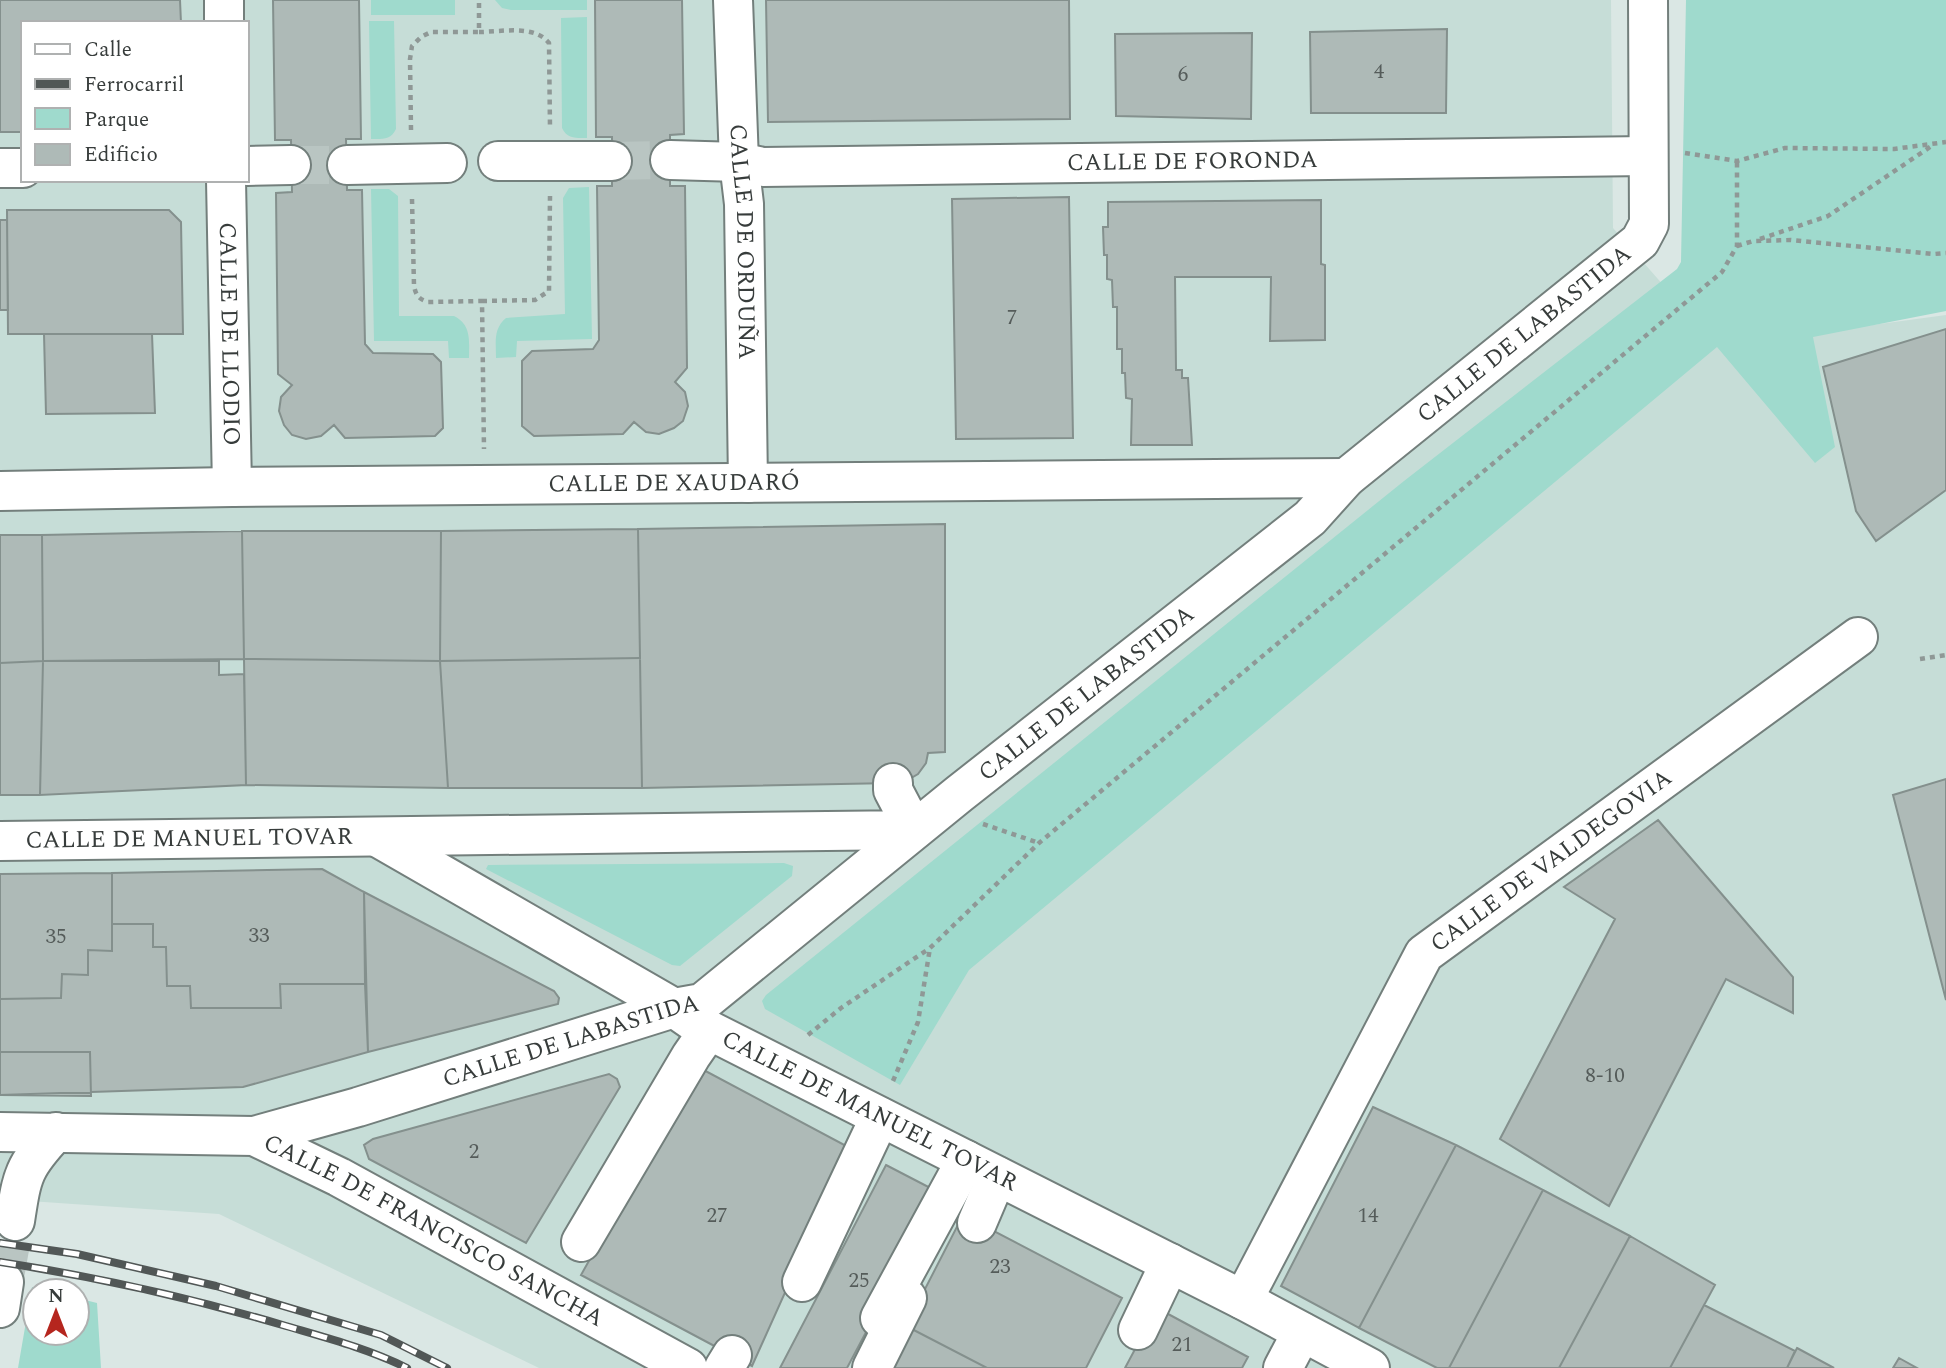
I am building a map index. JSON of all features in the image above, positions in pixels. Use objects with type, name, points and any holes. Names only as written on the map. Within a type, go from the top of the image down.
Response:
[{"type":"street","points":[[224,0],[224,21]]},
{"type":"street","name":"CALLE DE ORDUÑA","points":[[733,0],[739,162],[744,204],[748,483]]},
{"type":"street","name":"CALLE DE LABASTIDA","points":[[254,1136],[358,1107],[674,1008],[702,1003],[914,830],[1310,518],[1346,478],[1640,242],[1649,224],[1666,154],[1648,0]]},
{"type":"street","name":"CALLE DE FORONDA","points":[[670,160],[739,162],[763,167],[1666,154]]},
{"type":"street","points":[[498,161],[612,161]]},
{"type":"street","points":[[346,164],[429,163]]},
{"type":"street","points":[[248,166],[291,165]]},
{"type":"street","points":[[0,168],[21,168]]},
{"type":"street","name":"CALLE DE LLODIO","points":[[226,182],[232,487]]},
{"type":"street","name":"CALLE DE XAUDARÓ","points":[[0,491],[1346,478]]},
{"type":"street","name":"CALLE DE VALDEGOVIA","points":[[1243,1300],[1424,954],[1858,637]]},
{"type":"street","points":[[893,783],[893,790],[914,830]]},
{"type":"street","name":"CALLE DE MANUEL TOVAR","points":[[0,841],[914,830]]},
{"type":"street","name":"CALLE DE MANUEL TOVAR","points":[[377,838],[709,1030],[1243,1300],[1370,1368]]},
{"type":"street","points":[[581,1242],[694,1050],[709,1030]]},
{"type":"street","points":[[802,1282],[880,1117]]},
{"type":"street","points":[[15,1221],[22,1178],[34,1156],[56,1132]]},
{"type":"street","name":"CALLE DE FRANCISCO SANCHA","points":[[0,1134],[56,1132],[254,1136],[531,1264],[688,1368]]},
{"type":"street","points":[[0,1134],[16,1157],[22,1178]]},
{"type":"street","points":[[872,1368],[943,1227],[966,1228],[981,1168]]},
{"type":"street","points":[[880,1318],[981,1168]]},
{"type":"street","points":[[1134,1316],[1162,1259]]},
{"type":"street","points":[[1283,1368],[1302,1332]]},
{"type":"path","points":[[478,0],[479,32],[431,32],[412,46],[410,59],[429,163],[414,286],[420,299],[428,302],[482,301],[485,485]]},
{"type":"path","points":[[1666,154],[1737,161],[1785,148],[1894,149],[1946,142]]},
{"type":"path","points":[[1737,246],[1828,216],[1933,145]]},
{"type":"path","points":[[808,1035],[841,1008],[930,948],[1039,843],[1722,272],[1737,246],[1737,161]]},
{"type":"path","points":[[1753,242],[1791,240],[1946,253]]},
{"type":"path","points":[[1920,659],[1946,655]]},
{"type":"path","points":[[983,824],[1039,843]]},
{"type":"path","points":[[893,1081],[918,1022],[930,948]]},
{"type":"shaded area","points":[[0,0],[1611,0],[1613,228],[1717,346],[1946,315],[1946,1368],[539,1368],[219,1214],[0,1199]]},
{"type":"green space","points":[[371,0],[455,0],[455,15],[371,15]]},
{"type":"green space","points":[[495,0],[587,0],[587,10],[511,10],[502,8]]},
{"type":"green space","points":[[1686,0],[1946,0],[1946,311],[1813,337],[1835,447],[1815,463],[1717,347],[969,970],[900,1085],[765,1009],[762,1001],[766,995],[1404,481],[1677,269],[1681,262]]},
{"type":"green space","points":[[587,17],[587,138],[576,138],[566,134],[562,128],[561,18]]},
{"type":"green space","points":[[369,21],[394,21],[396,129],[392,135],[383,139],[371,139]]},
{"type":"green space","points":[[589,187],[592,339],[517,341],[516,357],[496,358],[497,331],[506,318],[565,314],[563,198],[569,188]]},
{"type":"green space","points":[[371,189],[389,189],[398,196],[399,316],[454,316],[467,329],[469,358],[449,358],[448,341],[374,341]]},
{"type":"green space","points":[[784,863],[793,866],[792,876],[680,966],[672,965],[486,869],[488,865]]},
{"type":"green space","points":[[91,1302],[97,1303],[101,1368],[18,1368],[22,1347],[91,1347]]},
{"type":"building","points":[[0,0],[180,0],[181,21],[21,21],[21,132],[0,132]]},
{"type":"building","points":[[273,0],[359,0],[361,139],[346,139],[347,190],[362,190],[365,344],[373,353],[433,354],[441,362],[443,428],[435,436],[345,438],[334,425],[321,436],[306,439],[292,435],[284,425],[279,411],[281,397],[292,385],[278,374],[276,193],[292,192],[291,140],[275,140]]},
{"type":"building","points":[[595,0],[682,0],[684,134],[670,135],[670,186],[685,186],[687,368],[675,382],[685,392],[688,406],[683,421],[659,434],[646,432],[634,422],[623,434],[534,436],[522,426],[522,361],[532,351],[593,349],[599,340],[597,186],[612,186],[612,137],[596,137]]},
{"type":"building","points":[[766,0],[1069,0],[1070,119],[768,122]]},
{"type":"building","points":[[1447,29],[1446,113],[1311,113],[1310,32]]},
{"type":"building","points":[[1252,33],[1251,119],[1116,116],[1115,34]]},
{"type":"building","points":[[1069,197],[1073,438],[956,439],[952,199]]},
{"type":"building","points":[[1321,200],[1321,264],[1325,265],[1325,340],[1270,341],[1271,277],[1175,277],[1176,370],[1182,370],[1182,378],[1188,378],[1192,445],[1131,445],[1132,399],[1126,398],[1122,349],[1117,349],[1117,307],[1113,307],[1112,280],[1107,279],[1107,255],[1104,255],[1103,227],[1108,227],[1108,202]]},
{"type":"building","points":[[7,210],[169,210],[181,222],[183,334],[8,334]]},
{"type":"building","points":[[0,220],[7,220],[8,310],[0,310]]},
{"type":"building","points":[[1946,329],[1946,490],[1876,541],[1856,511],[1823,367]]},
{"type":"building","points":[[44,334],[152,334],[155,413],[46,414]]},
{"type":"building","points":[[945,524],[945,752],[928,753],[926,763],[918,774],[906,781],[893,783],[642,788],[638,529]]},
{"type":"building","points":[[638,529],[640,658],[440,661],[441,531]]},
{"type":"building","points":[[242,531],[244,659],[43,661],[42,535]]},
{"type":"building","points":[[242,531],[441,531],[440,661],[244,659]]},
{"type":"building","points":[[0,535],[42,535],[43,661],[0,663]]},
{"type":"building","points":[[640,658],[642,788],[448,788],[440,661]]},
{"type":"building","points":[[244,659],[440,661],[448,788],[246,785]]},
{"type":"building","points":[[43,661],[40,795],[0,795],[0,663]]},
{"type":"building","points":[[43,661],[219,661],[219,675],[244,674],[246,785],[40,795]]},
{"type":"building","points":[[1946,779],[1946,1000],[1893,795]]},
{"type":"building","points":[[1658,820],[1793,977],[1793,1013],[1726,979],[1609,1206],[1500,1139],[1615,919],[1564,887]]},
{"type":"building","points":[[322,869],[364,892],[365,984],[280,984],[281,1008],[191,1008],[190,986],[167,986],[166,947],[153,947],[153,924],[112,924],[112,873]]},
{"type":"building","points":[[112,873],[112,951],[88,950],[88,975],[62,974],[61,998],[0,999],[0,874]]},
{"type":"building","points":[[364,892],[554,991],[559,998],[558,1004],[368,1052]]},
{"type":"building","points":[[112,924],[153,924],[153,947],[166,947],[167,986],[190,986],[191,1008],[281,1008],[280,984],[365,984],[368,1052],[243,1087],[0,1095],[0,999],[61,998],[62,974],[88,975],[88,950],[112,951]]},
{"type":"building","points":[[0,1052],[90,1052],[91,1096],[0,1095]]},
{"type":"building","points":[[698,1067],[850,1148],[752,1366],[581,1275]]},
{"type":"building","points":[[609,1074],[617,1079],[620,1087],[526,1243],[369,1159],[364,1145],[373,1139]]},
{"type":"building","points":[[1373,1107],[1456,1145],[1359,1328],[1281,1286]]},
{"type":"building","points":[[1456,1145],[1543,1190],[1449,1368],[1437,1368],[1359,1328]]},
{"type":"building","points":[[886,1165],[940,1193],[847,1368],[780,1368]]},
{"type":"building","points":[[1543,1190],[1630,1236],[1559,1368],[1449,1368]]},
{"type":"building","points":[[963,1215],[1122,1298],[1086,1368],[987,1368],[906,1326]]},
{"type":"building","points":[[1630,1236],[1715,1285],[1670,1368],[1559,1368]]},
{"type":"building","points":[[1704,1305],[1795,1351],[1787,1368],[1670,1368]]},
{"type":"building","points":[[1157,1308],[1248,1357],[1242,1368],[1125,1368]]},
{"type":"building","points":[[906,1326],[987,1368],[884,1368]]},
{"type":"building","points":[[1797,1348],[1834,1368],[1787,1368]]},
{"type":"building","points":[[1899,1358],[1917,1368],[1893,1368]]},
{"type":"tunnel","points":[[612,161],[670,160]]},
{"type":"tunnel","points":[[291,165],[347,165]]},
{"type":"tunnel","points":[[4,1282],[15,1221]]},
{"type":"railway","points":[[0,1243],[77,1254],[216,1286],[381,1335],[447,1368]]},
{"type":"railway","points":[[0,1262],[108,1281],[215,1306],[348,1344],[407,1368]]}]
